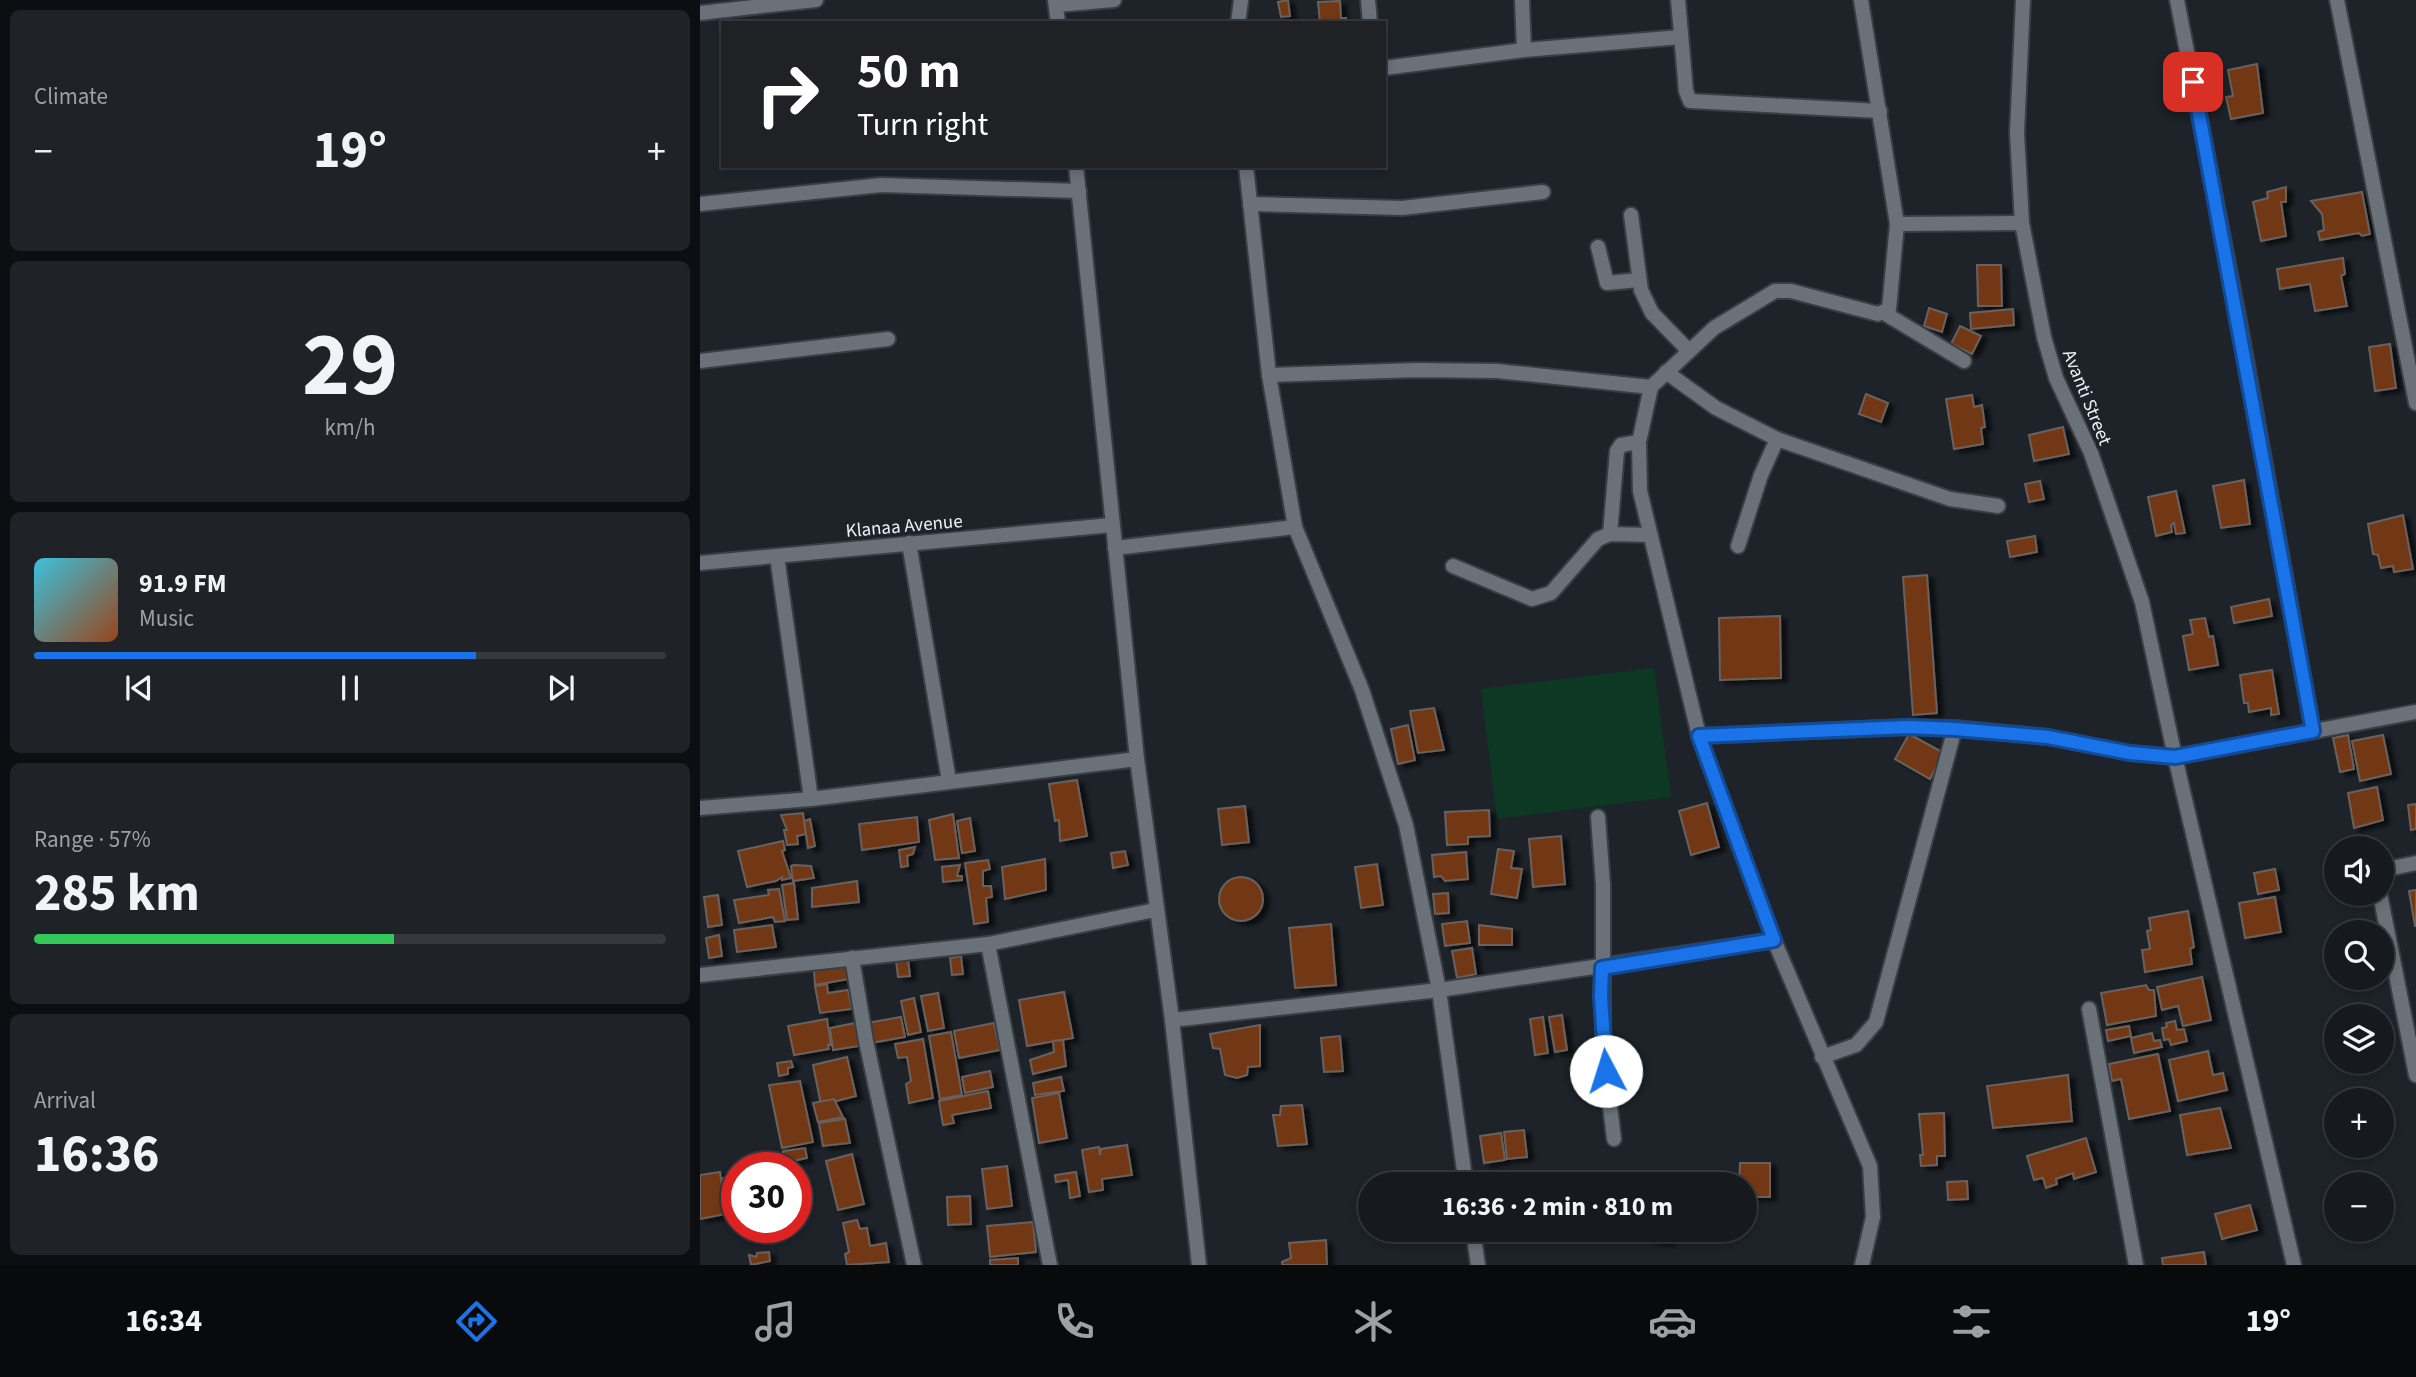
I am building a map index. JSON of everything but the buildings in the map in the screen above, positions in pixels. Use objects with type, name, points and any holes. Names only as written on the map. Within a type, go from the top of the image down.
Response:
[{"type":"street","points":[[700,13],[817,0]]},
{"type":"street","points":[[1058,21],[1055,2],[1114,0]]},
{"type":"street","points":[[1238,21],[1241,0]]},
{"type":"street","points":[[1368,0],[1370,21]]},
{"type":"street","points":[[1522,0],[1524,50]]},
{"type":"street","points":[[1678,0],[1690,102],[1880,111]]},
{"type":"street","points":[[1861,0],[1897,224],[1889,309],[1878,314],[1791,291],[1775,291],[1731,316],[1651,387],[1639,442],[1640,491],[1699,736],[1774,940],[1870,1166],[1873,1217],[1864,1261]]},
{"type":"street","name":"Avanti Street","points":[[2023,0],[2017,133],[2022,223],[2044,337],[2056,378],[2091,453],[2142,602],[2175,757],[2294,1265]]},
{"type":"street","points":[[2177,0],[2240,326],[2313,731]]},
{"type":"street","points":[[2337,0],[2416,402]]},
{"type":"street","points":[[1386,68],[1524,50],[1681,37]]},
{"type":"street","points":[[1076,168],[1138,760],[1155,910],[1172,1020],[1199,1265]]},
{"type":"street","points":[[1246,168],[1269,375],[1295,527],[1362,690],[1393,782],[1418,873],[1439,990],[1464,1172]]},
{"type":"street","points":[[700,204],[881,185],[1079,191]]},
{"type":"street","points":[[1251,204],[1402,208],[1543,192]]},
{"type":"street","points":[[1631,215],[1638,280],[1652,313],[1689,351]]},
{"type":"street","points":[[1897,224],[2022,223]]},
{"type":"street","points":[[1598,247],[1607,283],[1638,280]]},
{"type":"street","points":[[1885,313],[1964,361]]},
{"type":"street","points":[[700,361],[888,339]]},
{"type":"street","points":[[1269,375],[1417,370],[1497,371],[1651,387]]},
{"type":"street","points":[[1666,372],[1716,408],[1777,439],[1950,499],[1998,506]]},
{"type":"street","points":[[1738,546],[1761,475],[1777,439]]},
{"type":"street","points":[[1610,534],[1617,451],[1621,445],[1639,442]]},
{"type":"street","name":"Klanaa Avenue","points":[[700,563],[1112,525]]},
{"type":"street","points":[[1115,548],[1295,527]]},
{"type":"street","points":[[1453,566],[1532,599],[1542,598],[1551,593],[1598,539],[1610,534],[1650,536]]},
{"type":"street","points":[[909,543],[949,781]]},
{"type":"street","points":[[777,556],[811,799]]},
{"type":"street","points":[[1699,736],[1908,727],[1955,729],[2048,737],[2130,753],[2175,757],[2416,712]]},
{"type":"street","points":[[1822,1057],[1856,1045],[1876,1022],[1955,729]]},
{"type":"street","points":[[700,808],[811,799],[1138,760]]},
{"type":"street","points":[[1598,817],[1603,885],[1603,1049],[1614,1139]]},
{"type":"street","points":[[2394,868],[2416,863]]},
{"type":"street","points":[[2383,906],[2412,1034],[2416,1075]]},
{"type":"street","points":[[700,975],[988,944],[1155,910]]},
{"type":"street","points":[[1172,1020],[1439,990],[1602,968],[1774,940]]},
{"type":"street","points":[[988,944],[1050,1265]]},
{"type":"street","points":[[852,958],[863,1027],[914,1265]]},
{"type":"street","points":[[2089,1009],[2136,1265]]},
{"type":"street","points":[[1475,1242],[1478,1265]]},
{"type":"green space","points":[[1654,668],[1671,797],[1497,819],[1481,689]]},
{"type":"route","points":[[1606,1071],[1603,1049],[1602,968],[1774,940],[1699,736],[1908,727],[1955,729],[2048,737],[2130,753],[2175,757],[2313,731],[2193,82]]}]
